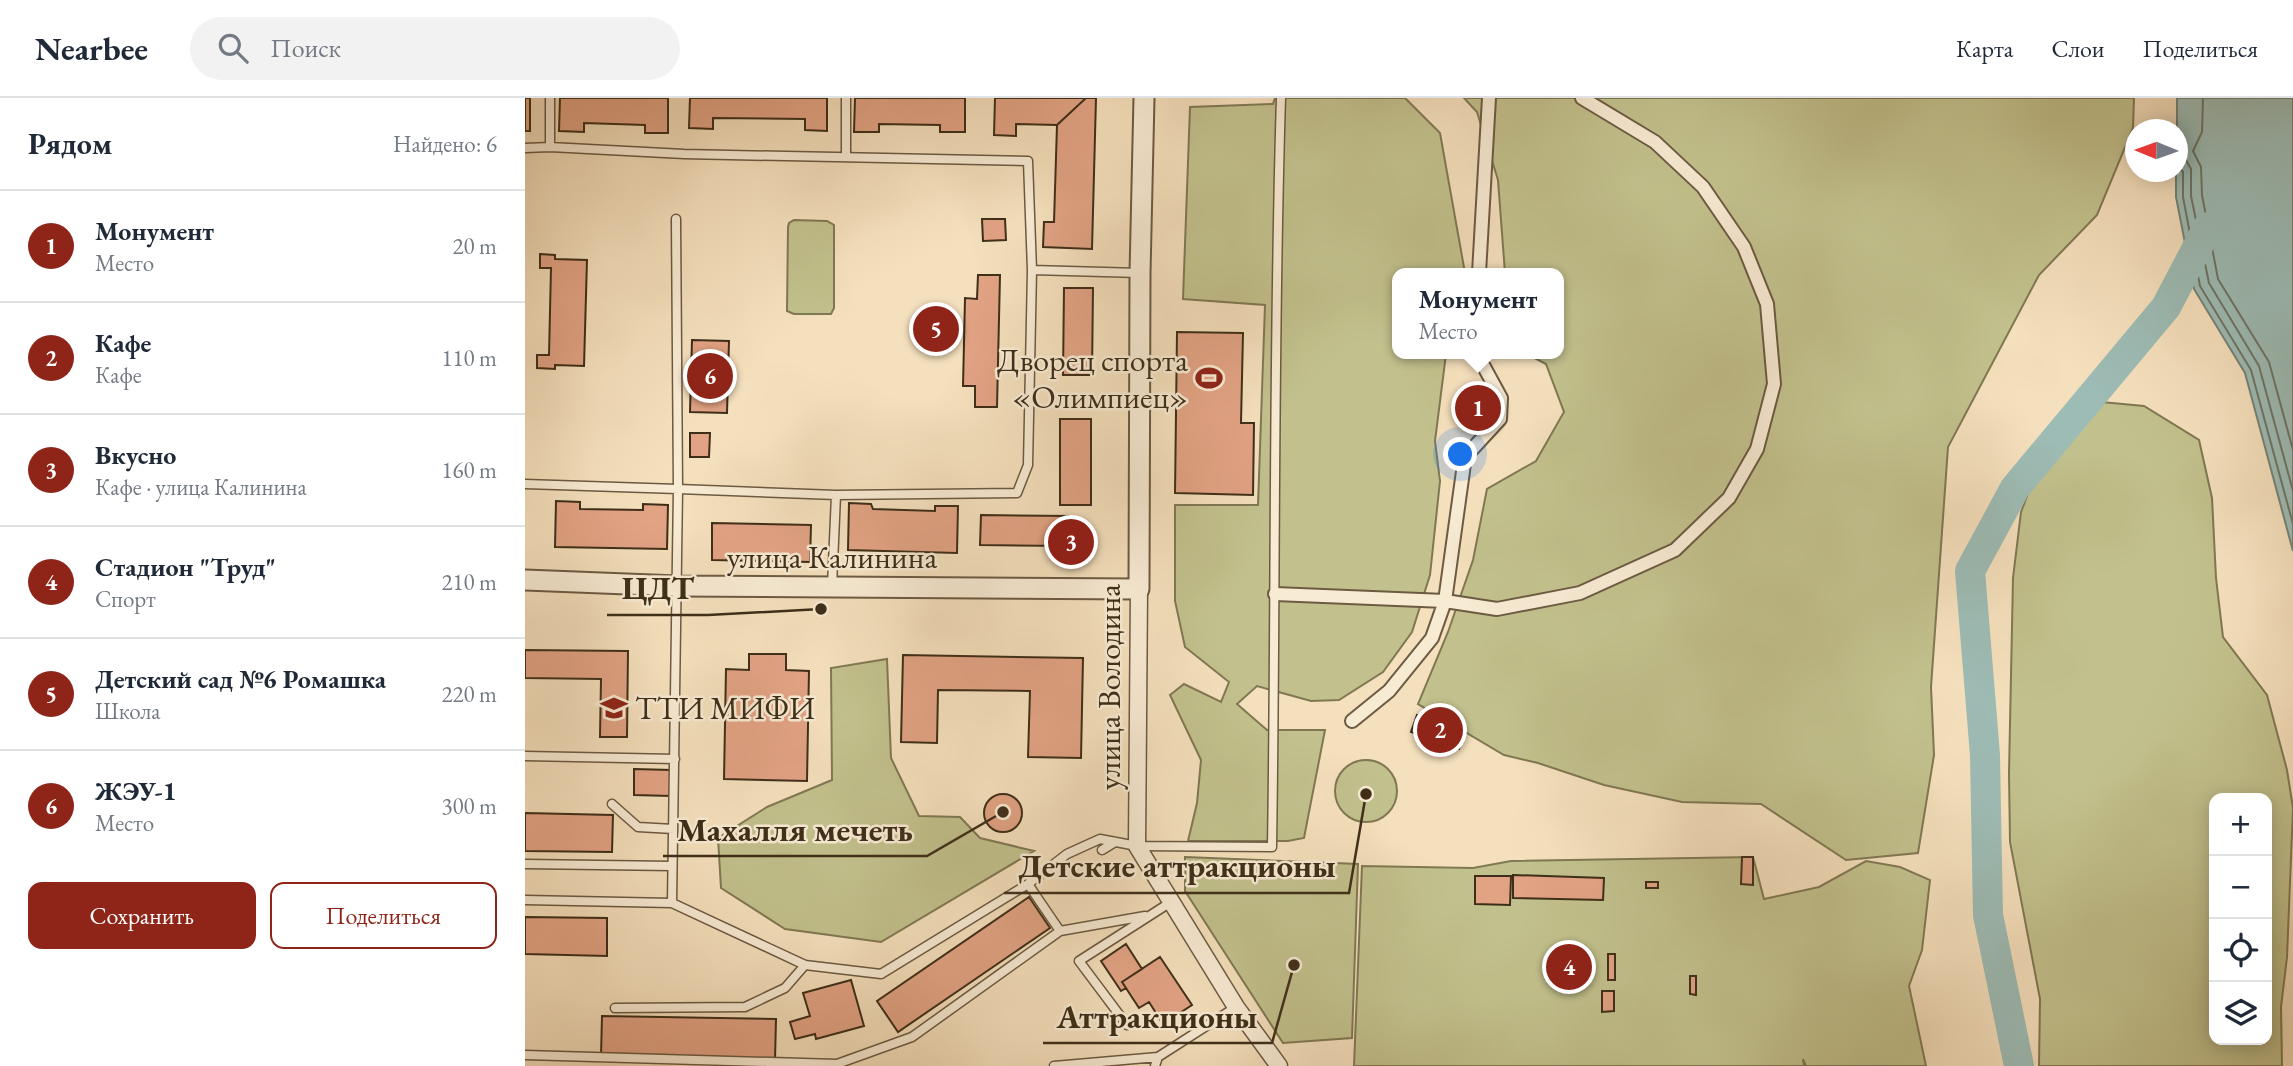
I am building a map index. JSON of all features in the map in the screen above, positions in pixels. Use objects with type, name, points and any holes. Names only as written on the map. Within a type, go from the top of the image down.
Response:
[{"type":"street","name":"улица Володина","points":[[1137,846],[1140,273],[1144,98]]},
{"type":"street","points":[[1479,268],[1489,98]]},
{"type":"street","points":[[1275,594],[1445,601],[1497,610],[1580,593],[1675,550],[1729,498],[1757,449],[1774,384],[1767,304],[1744,247],[1703,187],[1655,142],[1582,98]]},
{"type":"street","points":[[1352,721],[1389,691],[1431,638],[1445,601],[1465,457],[1500,419],[1501,398],[1480,359]]},
{"type":"street","name":"улица Калинина","points":[[525,580],[678,586],[1139,589]]},
{"type":"street","points":[[1137,846],[1236,1007],[1279,1066]]},
{"type":"lane","points":[[550,98],[550,147]]},
{"type":"lane","points":[[846,98],[846,156]]},
{"type":"lane","points":[[525,900],[672,903],[805,965],[881,974],[1028,884],[1067,854],[1100,839],[1137,846],[1272,847],[1275,271],[1281,98]]},
{"type":"lane","points":[[525,148],[1028,161],[1032,270],[1028,465],[1017,493],[836,495],[525,484]]},
{"type":"lane","points":[[672,903],[678,586],[676,219]]},
{"type":"lane","points":[[1032,270],[1140,273]]},
{"type":"lane","points":[[832,586],[836,495]]},
{"type":"lane","points":[[525,756],[675,759]]},
{"type":"lane","points":[[612,804],[638,827],[673,829]]},
{"type":"lane","points":[[1102,850],[1115,842]]},
{"type":"lane","points":[[525,864],[672,866]]},
{"type":"lane","points":[[1028,884],[1060,931]]},
{"type":"lane","points":[[1127,1025],[1079,961],[1145,916],[1171,902]]},
{"type":"lane","points":[[525,1055],[837,1064],[912,1037],[1060,931],[1145,916]]},
{"type":"lane","points":[[615,1008],[745,1007],[785,988],[805,965]]},
{"type":"lane","points":[[1054,1066],[1156,1062],[1236,1007]]},
{"type":"shaded area","points":[[1275,98],[1405,98],[1440,133],[1464,268],[1392,268],[1392,359],[1445,359],[1435,441],[1440,481],[1430,575],[1412,632],[1383,672],[1339,700],[1311,701],[1257,686],[1237,704],[1267,730],[1325,730],[1304,838],[1288,841],[1188,841],[1197,803],[1201,760],[1170,695],[1184,684],[1221,702],[1229,682],[1185,647],[1175,601],[1175,505],[1258,505],[1265,305],[1183,299],[1190,107],[1273,104]]},
{"type":"shaded area","points":[[1464,98],[2134,98],[2133,119],[2125,119],[2125,147],[2097,215],[2039,275],[1948,447],[1931,687],[1934,755],[1918,853],[1846,860],[1761,804],[1682,802],[1604,785],[1538,763],[1504,755],[1418,704],[1448,632],[1473,560],[1487,489],[1536,461],[1564,412],[1546,364],[1536,359],[1564,359],[1564,268],[1505,268],[1498,180],[1477,112]]},
{"type":"shaded area","points":[[794,220],[827,221],[834,225],[834,308],[831,314],[794,314],[787,311],[788,227]]},
{"type":"shaded area","points":[[2080,400],[2144,406],[2199,440],[2212,498],[2216,578],[2223,637],[2267,695],[2287,770],[2293,808],[2287,957],[2281,1007],[2282,1066],[2039,1066],[2040,999],[2010,842],[2013,578],[2021,512],[2047,444]]},
{"type":"shaded area","points":[[887,659],[891,758],[919,816],[960,817],[980,838],[1034,851],[881,942],[785,929],[721,888],[718,838],[767,807],[832,780],[831,668]]},
{"type":"shaded area","points":[[1366,760],[1388,769],[1397,791],[1388,813],[1366,822],[1344,813],[1335,791],[1344,769]]},
{"type":"shaded area","points":[[1185,857],[1358,864],[1352,1038],[1283,1043],[1185,891]]},
{"type":"shaded area","points":[[1753,857],[1764,899],[1819,887],[1866,861],[1900,867],[1930,880],[1922,950],[1909,986],[1926,1066],[1806,1066],[1803,1059],[1804,1066],[1354,1066],[1362,866],[1473,868],[1511,861]]},
{"type":"water","points":[[2177,98],[2293,98],[2293,551],[2245,373],[2194,289],[2176,197],[2176,182],[2188,182],[2188,119],[2177,119]]},
{"type":"building","points":[[525,98],[530,98],[530,131],[525,131]]},
{"type":"building","points":[[560,98],[668,98],[668,133],[645,133],[645,125],[584,123],[584,132],[559,131]]},
{"type":"building","points":[[690,98],[827,98],[827,131],[805,130],[805,119],[713,118],[713,129],[689,128]]},
{"type":"building","points":[[855,98],[965,98],[965,132],[940,132],[940,125],[879,124],[879,132],[854,132]]},
{"type":"building","points":[[995,98],[1086,98],[1057,125],[1016,124],[1016,136],[994,135]]},
{"type":"building","points":[[1086,98],[1096,98],[1092,249],[1043,247],[1044,222],[1054,222],[1057,125]]},
{"type":"building","points":[[982,219],[1005,219],[1006,240],[983,241]]},
{"type":"building","points":[[540,254],[555,255],[555,259],[587,260],[584,366],[555,365],[555,369],[537,368],[537,355],[549,355],[551,268],[540,268]]},
{"type":"building","points":[[978,275],[1000,275],[997,407],[975,407],[975,386],[963,386],[965,298],[977,299]]},
{"type":"building","points":[[1064,288],[1093,288],[1092,375],[1063,375]]},
{"type":"building","name":"Дворец спорта «Олимпиец»","points":[[1177,332],[1243,333],[1241,423],[1254,423],[1253,495],[1175,493]]},
{"type":"building","points":[[692,340],[729,341],[727,413],[690,412]]},
{"type":"building","points":[[1060,419],[1091,419],[1091,505],[1060,505]]},
{"type":"building","points":[[690,433],[710,433],[709,457],[690,457]]},
{"type":"building","points":[[556,501],[580,502],[580,509],[643,510],[643,504],[668,505],[667,549],[555,547]]},
{"type":"building","points":[[849,503],[871,504],[873,509],[935,511],[935,506],[958,506],[957,553],[848,550]]},
{"type":"building","points":[[981,515],[1070,516],[1069,546],[980,545]]},
{"type":"building","points":[[712,523],[811,525],[810,562],[712,560]]},
{"type":"building","name":"ТТИ МИФИ","points":[[525,650],[628,651],[627,737],[600,737],[601,679],[525,678]]},
{"type":"building","points":[[749,654],[786,654],[786,670],[809,671],[807,781],[724,779],[726,669],[749,670]]},
{"type":"building","points":[[903,655],[1083,658],[1081,758],[1028,757],[1030,691],[938,690],[937,743],[901,742]]},
{"type":"building","points":[[1417,715],[1464,731],[1459,749],[1411,732]]},
{"type":"building","points":[[634,769],[671,770],[671,796],[634,795]]},
{"type":"building","points":[[1003,794],[1017,799],[1022,813],[1017,827],[1003,832],[989,827],[984,813],[989,799]]},
{"type":"building","points":[[525,813],[613,815],[612,852],[525,851]]},
{"type":"building","points":[[1742,857],[1753,857],[1753,885],[1741,884]]},
{"type":"building","points":[[1513,875],[1604,878],[1603,900],[1513,898]]},
{"type":"building","points":[[1475,876],[1511,876],[1510,905],[1475,904]]},
{"type":"building","points":[[1646,882],[1658,882],[1658,888],[1646,888]]},
{"type":"building","points":[[1029,897],[1050,928],[898,1032],[877,1001]]},
{"type":"building","points":[[525,917],[607,918],[607,956],[525,954]]},
{"type":"building","points":[[1126,944],[1142,969],[1122,982],[1126,988],[1121,991],[1101,961]]},
{"type":"building","points":[[1608,954],[1615,954],[1615,980],[1608,980]]},
{"type":"building","points":[[1160,957],[1192,1005],[1163,1024],[1149,1002],[1139,1008],[1122,982]]},
{"type":"building","points":[[1690,976],[1696,976],[1696,995],[1690,994]]},
{"type":"building","points":[[851,980],[864,1026],[816,1039],[815,1034],[795,1039],[790,1022],[810,1016],[803,993]]},
{"type":"building","points":[[1602,991],[1614,991],[1614,1011],[1602,1012]]},
{"type":"building","points":[[602,1016],[776,1019],[775,1060],[601,1056]]},
{"type":"waterway","points":[[2019,1066],[1988,915],[1985,755],[1970,571],[2015,488],[2166,307],[2208,227]]},
{"type":"place","name":"Детский сад №6 Ромашка","points":[[936,329]]},
{"type":"place","name":"ЖЭУ-1","points":[[710,376]]},
{"type":"place","name":"Дворец спорта «Олимпиец»","points":[[1209,378]]},
{"type":"place","name":"Монумент","points":[[1478,408]]},
{"type":"place","name":"Вкусно","points":[[1071,542]]},
{"type":"place","name":"ЦДТ","points":[[821,609]]},
{"type":"place","name":"ТТИ МИФИ","points":[[614,708]]},
{"type":"place","name":"Кафе","points":[[1440,730]]},
{"type":"place","name":"Детские аттракционы","points":[[1366,794]]},
{"type":"place","name":"Махалля мечеть","points":[[1003,812]]},
{"type":"place","name":"Аттракционы","points":[[1294,965]]},
{"type":"place","name":"Стадион \"Труд\"","points":[[1569,967]]}]
